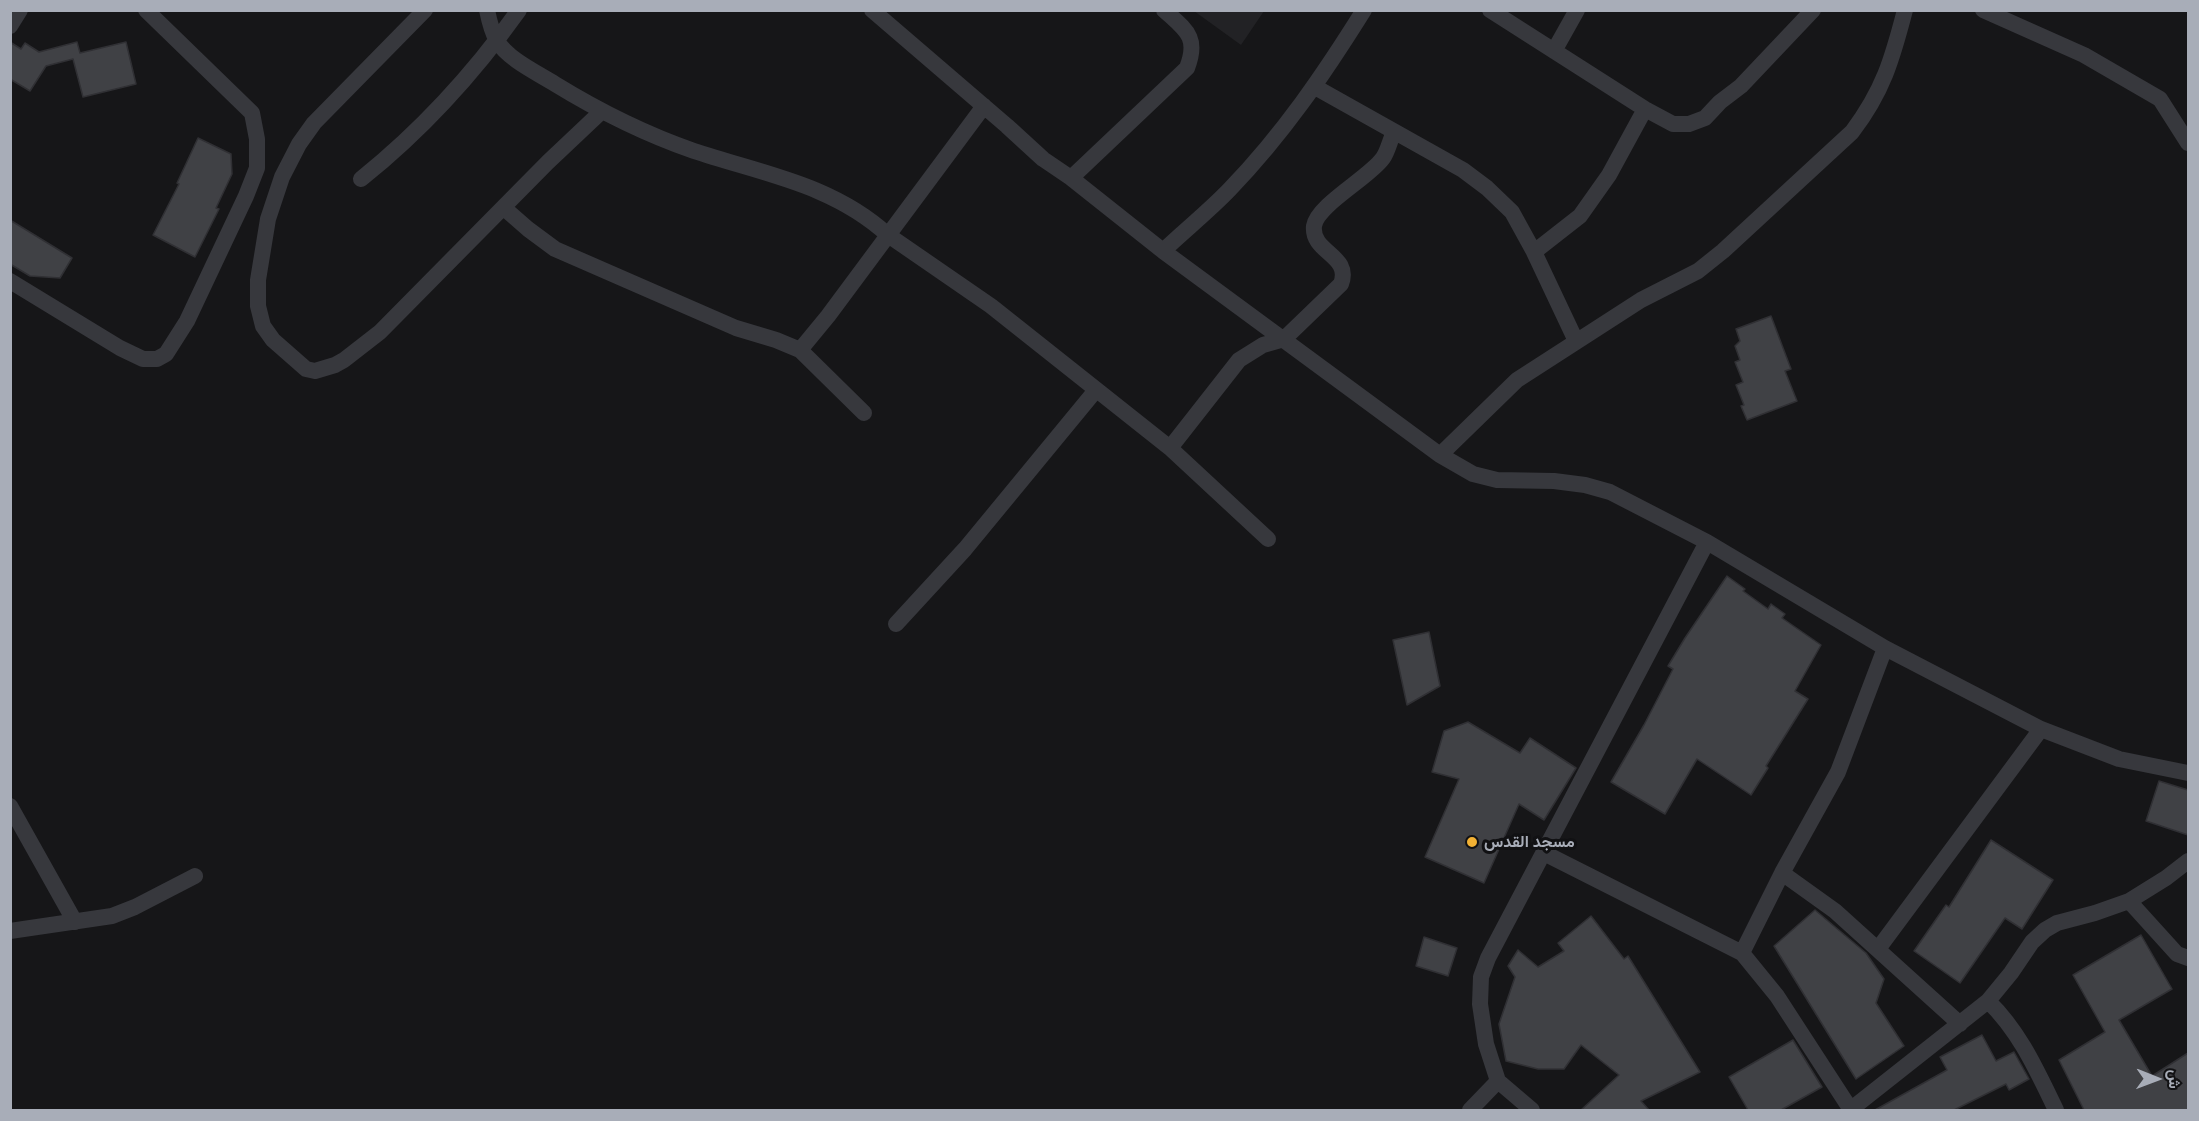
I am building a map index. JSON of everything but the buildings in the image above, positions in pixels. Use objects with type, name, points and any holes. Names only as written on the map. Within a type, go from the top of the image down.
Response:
[{"type":"street","points":[[10,27],[20,10]]},
{"type":"street","points":[[10,281],[120,348],[143,358],[157,359],[166,354],[187,321],[246,196],[256,168],[257,139],[252,114],[146,10]]},
{"type":"street","points":[[425,10],[331,104],[299,144],[282,177],[268,219],[258,280],[258,306],[263,326],[273,340],[306,369],[315,371],[336,365],[380,332],[548,162],[602,111]]},
{"type":"street","points":[[486,10],[497,41],[511,56],[602,111],[650,135],[811,187],[875,224],[991,306],[1170,448],[1269,539]]},
{"type":"street","points":[[361,179],[399,149],[422,125],[497,41],[519,10]]},
{"type":"street","points":[[1071,178],[1187,68],[1193,53],[1191,37],[1164,10]]},
{"type":"street","points":[[1163,251],[1229,190],[1270,145],[1315,87],[1364,10]]},
{"type":"street","points":[[1490,10],[1645,109],[1673,124],[1689,124],[1705,118],[1720,102],[1741,86],[1813,10]]},
{"type":"street","points":[[1554,51],[1577,10]]},
{"type":"street","points":[[1440,455],[1517,380],[1641,300],[1698,271],[1724,251],[1851,132],[1869,110],[1891,64],[1905,10]]},
{"type":"street","points":[[1983,10],[2084,54],[2160,99],[2188,143]]},
{"type":"street","points":[[881,14],[1043,159],[1071,178],[1163,251],[1440,455],[1473,474],[1497,480],[1554,481],[1585,485],[1610,492],[1707,542],[1886,648],[2041,729],[2119,759],[2188,773]]},
{"type":"street","points":[[1315,87],[1463,170],[1487,188],[1512,212],[1534,252],[1576,341]]},
{"type":"street","points":[[800,350],[828,316],[984,106]]},
{"type":"street","points":[[1534,252],[1580,216],[1609,175],[1645,109]]},
{"type":"street","points":[[1170,448],[1239,360],[1263,345],[1284,339],[1341,284],[1343,268],[1339,261],[1323,248],[1314,227],[1318,216],[1383,158],[1394,132]]},
{"type":"street","points":[[504,208],[555,249],[736,328],[800,350],[864,413]]},
{"type":"street","points":[[897,624],[978,533],[1096,390]]},
{"type":"street","points":[[1532,1110],[1498,1081],[1486,1044],[1480,1004],[1481,977],[1488,958],[1707,542]]},
{"type":"street","points":[[1742,953],[1782,873],[1838,772],[1886,648]]},
{"type":"street","points":[[1878,949],[2041,729]]},
{"type":"street","points":[[10,806],[75,922]]},
{"type":"street","points":[[1544,853],[1742,953],[1777,996],[1850,1110],[1988,1001],[2032,942],[2045,930],[2057,923],[2128,901],[2157,884],[2188,861]]},
{"type":"street","points":[[1782,873],[1835,911],[1960,1024]]},
{"type":"street","points":[[10,931],[112,916],[135,908],[195,876]]},
{"type":"street","points":[[2128,901],[2177,954],[2188,958]]},
{"type":"street","points":[[1988,1001],[2018,1036],[2056,1110]]},
{"type":"street","points":[[1470,1110],[1498,1081]]},
{"type":"shaded area","points":[[1194,11],[1264,11],[1241,45]]},
{"type":"place","name":"مسجد القدس","points":[[1472,842]]}]
